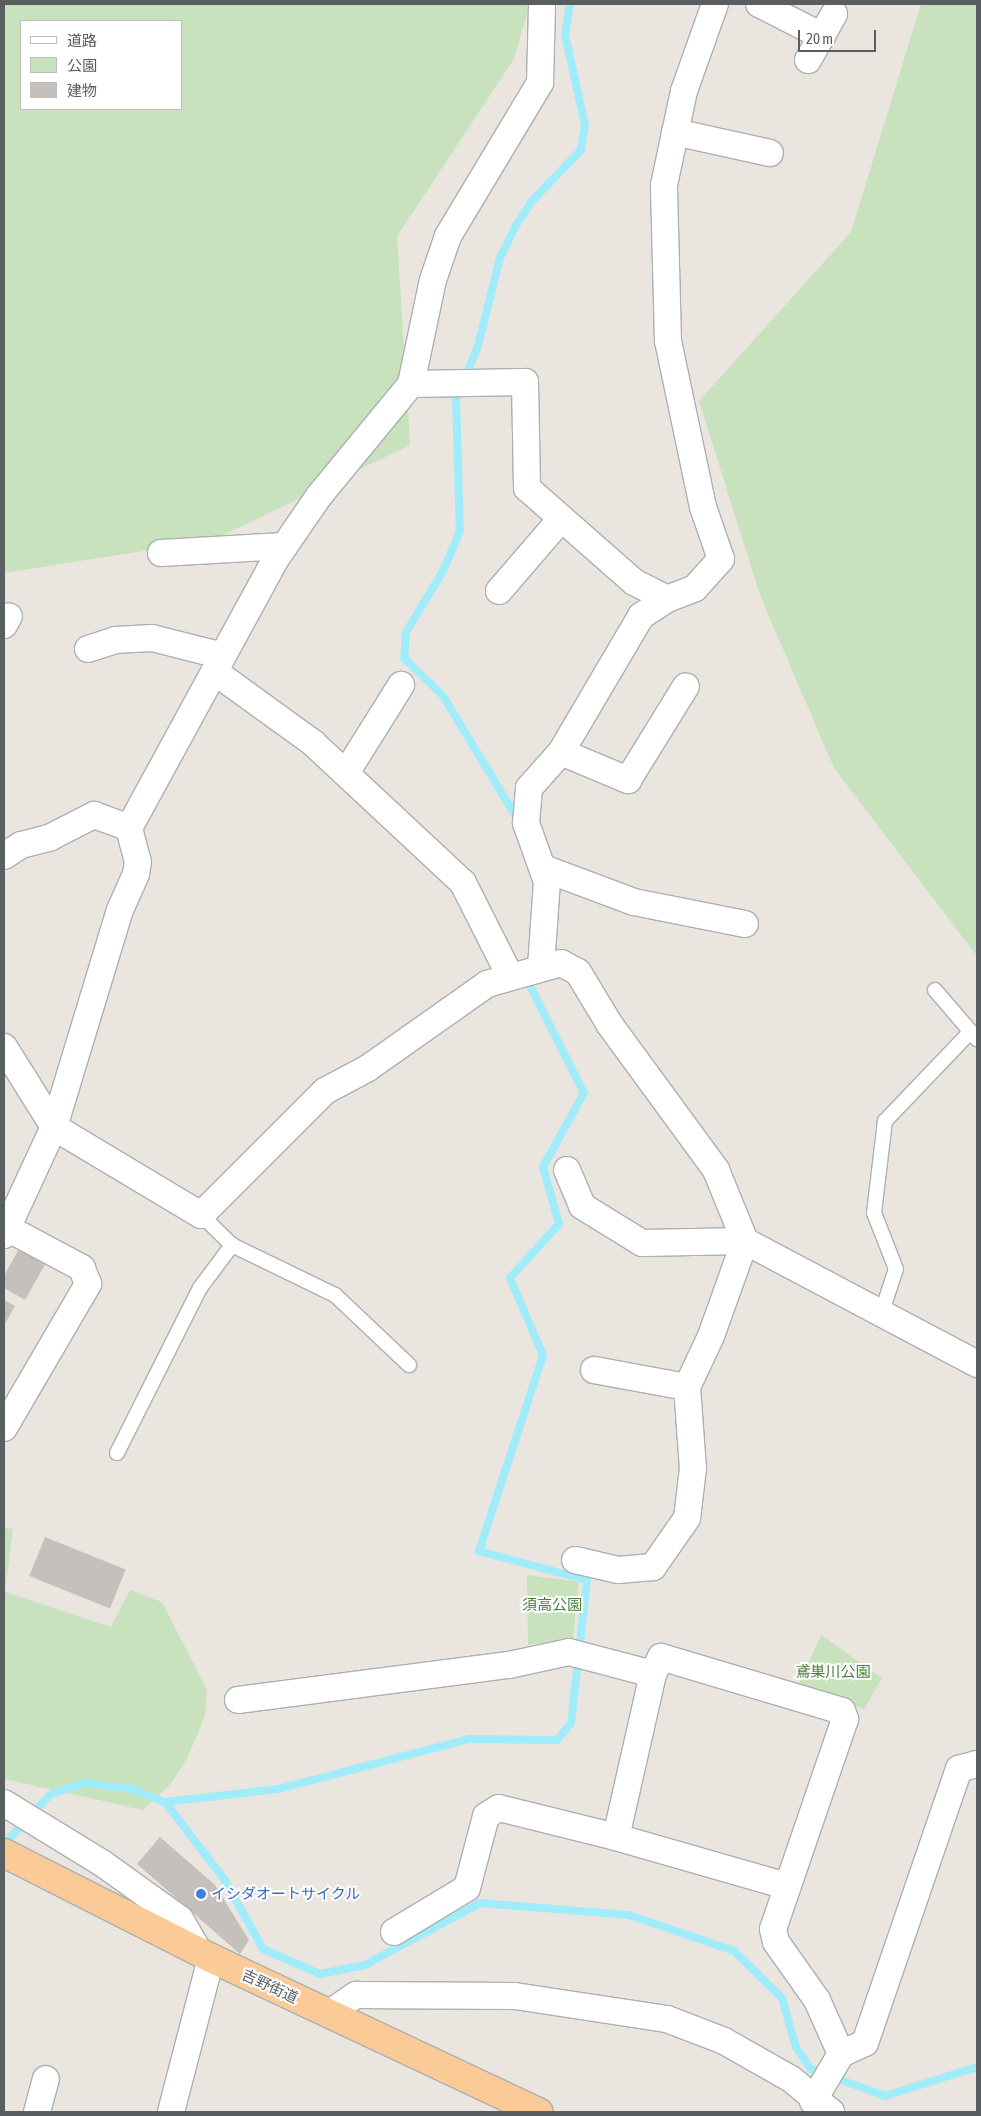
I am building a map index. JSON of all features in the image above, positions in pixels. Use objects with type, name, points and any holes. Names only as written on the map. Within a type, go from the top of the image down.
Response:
[{"type":"highway","name":"吉野街道","points":[[9,1856],[205,1955],[330,2013],[523,2109]]},
{"type":"street","points":[[4,1428],[88,1284],[82,1268],[6,1231],[54,1127],[120,910],[136,874],[138,862],[129,828],[284,546],[318,496],[411,384],[433,280],[448,236],[540,84],[542,4]]},
{"type":"street","points":[[541,967],[547,882],[526,823],[529,788],[561,752],[641,616],[667,598],[695,588],[721,559],[703,507],[668,341],[664,185],[684,91],[715,4]]},
{"type":"street","points":[[776,8],[828,25],[808,60]]},
{"type":"street","points":[[675,132],[770,153]]},
{"type":"street","points":[[411,384],[525,382],[526,488],[560,520],[634,582],[667,598]]},
{"type":"street","points":[[499,590],[560,520]]},
{"type":"street","points":[[161,553],[284,546]]},
{"type":"street","points":[[88,649],[115,640],[152,638],[219,664],[313,743],[463,883],[511,975]]},
{"type":"street","points":[[346,773],[401,685]]},
{"type":"street","points":[[561,752],[628,780],[686,686]]},
{"type":"street","points":[[4,856],[21,845],[49,838],[94,814],[129,828]]},
{"type":"street","points":[[543,868],[634,902],[745,924]]},
{"type":"street","points":[[4,1047],[54,1127],[201,1215],[325,1091],[368,1068],[487,984],[511,975],[561,964],[578,972],[610,1025],[716,1170],[745,1241],[711,1336],[687,1387],[693,1468],[687,1518],[653,1567],[618,1570],[575,1560]]},
{"type":"street","points":[[567,1170],[582,1206],[642,1243],[745,1241],[977,1364]]},
{"type":"street","points":[[594,1370],[687,1387]]},
{"type":"street","points":[[238,1700],[579,1653],[653,1674]]},
{"type":"street","points":[[616,1837],[653,1674],[661,1657],[842,1711],[845,1719],[773,1929],[776,1942],[813,1994],[838,2058]]},
{"type":"street","points":[[330,2013],[356,1995],[515,1996],[611,2008],[667,2019],[724,2041],[790,2079],[821,2101],[838,2058],[865,2042],[960,1769],[977,1764]]},
{"type":"street","points":[[8,1806],[43,1827],[180,1920],[205,1955],[171,2112]]},
{"type":"street","points":[[394,1932],[467,1888],[486,1816],[499,1808],[616,1837],[787,1886]]},
{"type":"street","points":[[37,2112],[46,2079]]},
{"type":"lane","points":[[882,1312],[896,1269],[874,1212],[884,1121],[974,1035],[935,990]]},
{"type":"lane","points":[[201,1215],[232,1245],[335,1295],[409,1364]]},
{"type":"lane","points":[[116,1453],[200,1288],[232,1245]]},
{"type":"green space","points":[[4,4],[530,4],[514,59],[397,236],[410,445],[213,540],[4,573]]},
{"type":"green space","points":[[921,4],[977,4],[977,956],[834,768],[760,595],[699,401],[851,232]]},
{"type":"green space","points":[[4,1528],[13,1529],[5,1592],[111,1627],[130,1590],[162,1602],[207,1690],[205,1716],[187,1759],[169,1786],[143,1810],[4,1779]]},
{"type":"green space","name":"須高公園","points":[[527,1575],[579,1582],[573,1638],[528,1645]]},
{"type":"green space","name":"鳶巣川公園","points":[[821,1635],[882,1678],[864,1709],[798,1686]]},
{"type":"building","points":[[20,1247],[46,1263],[25,1300],[4,1288],[4,1276]]},
{"type":"building","points":[[4,1300],[15,1306],[4,1325]]},
{"type":"building","points":[[45,1537],[126,1570],[110,1609],[29,1576]]},
{"type":"building","points":[[160,1837],[215,1885],[249,1940],[240,1954],[137,1864]]},
{"type":"waterway","points":[[465,378],[478,346],[500,258],[515,227],[531,202],[581,150],[585,125],[565,35],[570,4]]},
{"type":"waterway","points":[[461,388],[456,399],[460,531],[443,571],[406,632],[404,658],[443,696],[518,820]]},
{"type":"waterway","points":[[4,1844],[51,1794],[85,1783],[132,1789],[165,1802],[278,1789],[469,1739],[557,1740],[571,1723],[587,1580],[479,1551],[543,1355],[510,1278],[559,1224],[543,1167],[584,1093],[528,982],[529,975]]},
{"type":"waterway","points":[[165,1802],[224,1879],[263,1949],[320,1974],[365,1965],[480,1903],[629,1915],[734,1951],[782,1998],[796,2047],[811,2069],[885,2096],[977,2067]]},
{"type":"place","name":"イシダオートサイクル","points":[[201,1894]]}]
